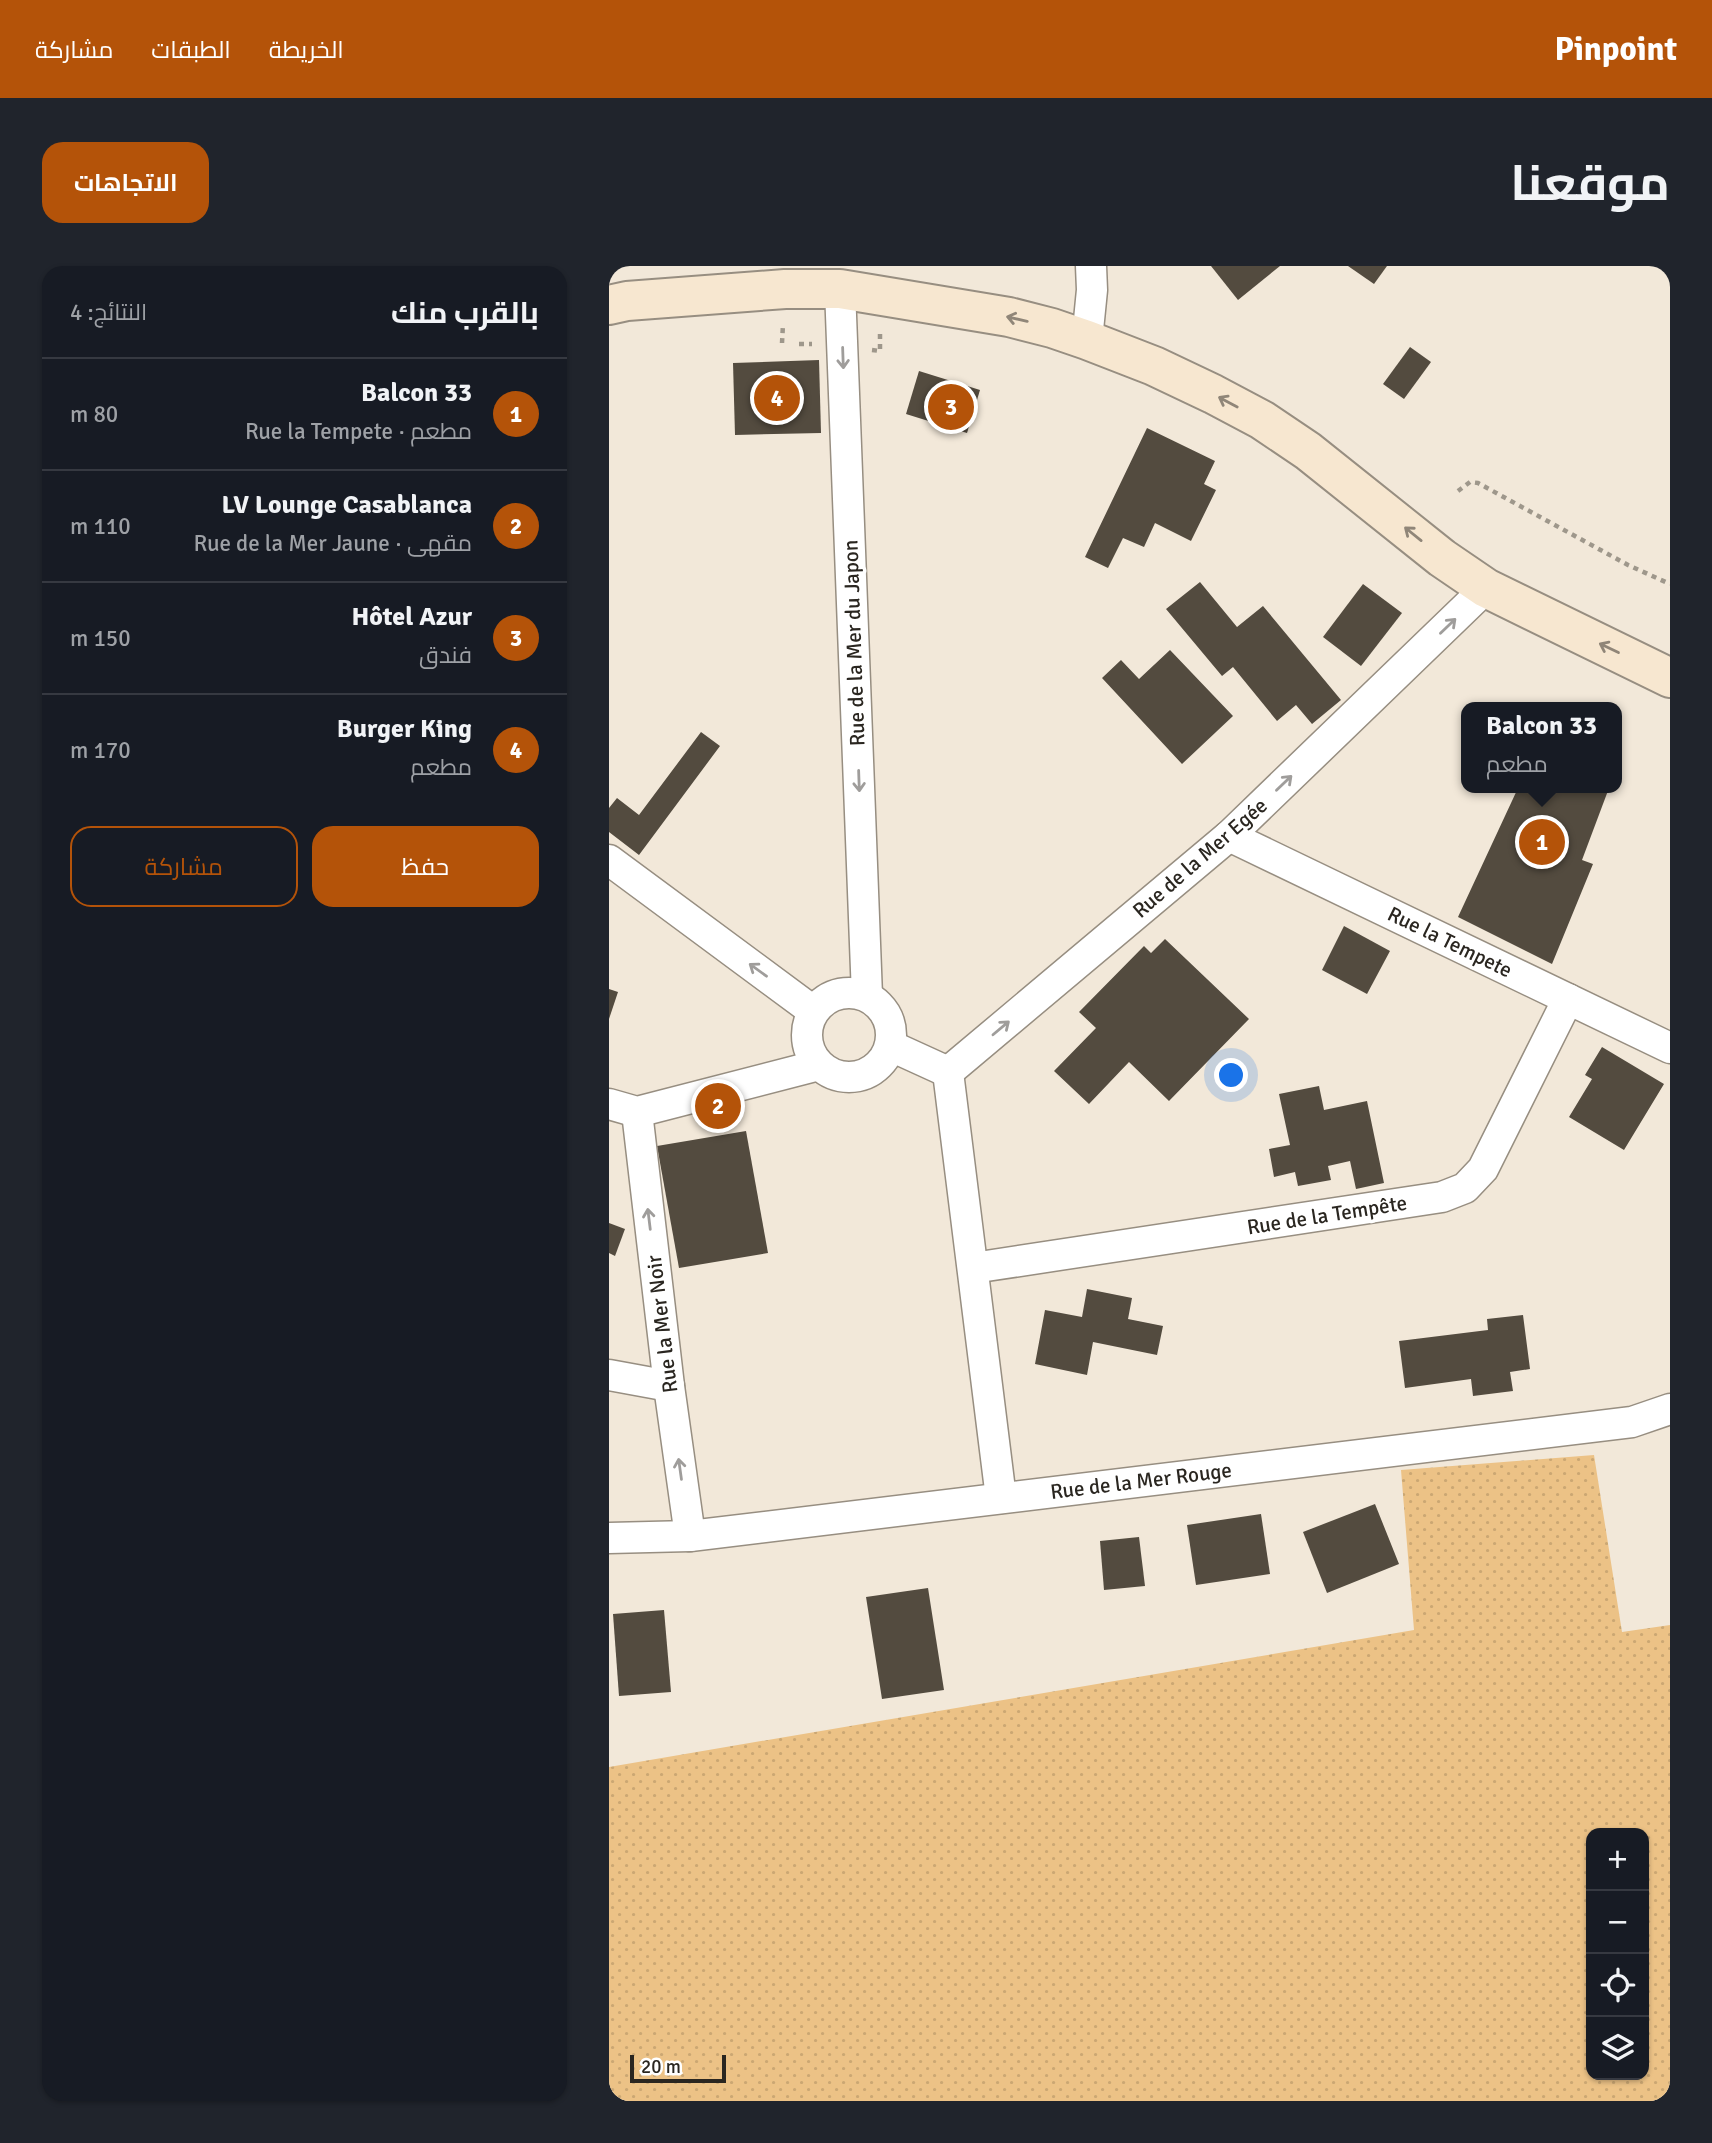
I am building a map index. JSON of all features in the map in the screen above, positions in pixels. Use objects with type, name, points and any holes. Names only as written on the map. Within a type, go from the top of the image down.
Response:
[{"type":"main road","points":[[609,304],[785,289],[840,289],[1009,317],[1087,340],[1154,366],[1262,420],[1308,451],[1442,558],[1486,588],[1670,678]]},
{"type":"street","points":[[1087,340],[1092,290],[1091,266]]},
{"type":"street","name":"Rue de la Mer du Japon","points":[[840,289],[867,996]]},
{"type":"street","name":"Rue de la Mer Egée","points":[[949,1072],[1229,836],[1486,588]]},
{"type":"street","name":"Rue la Tempete","points":[[1229,836],[1670,1048]]},
{"type":"street","points":[[609,860],[813,1011]]},
{"type":"street","points":[[852,992],[867,996],[879,1005],[888,1017],[891,1046],[885,1059],[874,1070],[860,1076],[846,1078],[831,1074],[819,1066],[810,1054],[806,1039],[813,1011],[824,1000],[838,994],[852,992]]},
{"type":"street","name":"Rue de la Tempête","points":[[973,1268],[1442,1197],[1465,1188],[1483,1169],[1568,999]]},
{"type":"street","points":[[891,1046],[949,1072],[1001,1498]]},
{"type":"street","points":[[623,1108],[819,1066]]},
{"type":"street","name":"Rue la Mer Noir","points":[[623,1108],[669,1386],[690,1536]]},
{"type":"street","points":[[609,1375],[669,1386]]},
{"type":"street","name":"Rue de la Mer Rouge","points":[[609,1538],[690,1536],[1632,1422],[1670,1409]]},
{"type":"path","points":[[782,343],[783,323]]},
{"type":"path","points":[[880,331],[880,351]]},
{"type":"path","points":[[1458,491],[1470,482],[1478,483],[1628,565],[1670,584]]},
{"type":"shaded area","points":[[1594,1455],[1622,1632],[1670,1625],[1670,2101],[609,2101],[609,1767],[1414,1630],[1401,1470]]},
{"type":"building","points":[[1211,266],[1280,266],[1238,300]]},
{"type":"building","points":[[1348,266],[1387,266],[1374,284]]},
{"type":"building","points":[[1410,347],[1431,362],[1404,399],[1383,384]]},
{"type":"building","points":[[819,360],[821,433],[735,435],[733,363]]},
{"type":"building","points":[[919,371],[980,390],[967,433],[906,414]]},
{"type":"building","points":[[1147,428],[1215,461],[1204,484],[1216,490],[1191,541],[1155,523],[1144,547],[1123,538],[1108,568],[1085,557]]},
{"type":"building","points":[[1200,582],[1237,627],[1263,606],[1341,700],[1312,724],[1296,705],[1277,721],[1233,667],[1222,676],[1166,609]]},
{"type":"building","points":[[1363,584],[1402,613],[1361,666],[1323,637]]},
{"type":"building","points":[[1170,650],[1233,716],[1182,764],[1102,678],[1121,660],[1139,679]]},
{"type":"building","points":[[701,732],[720,746],[639,855],[609,832],[609,808],[617,798],[639,815]]},
{"type":"building","points":[[1516,793],[1607,793],[1582,860],[1593,864],[1552,964],[1458,917]]},
{"type":"building","points":[[1344,926],[1390,951],[1367,994],[1322,970]]},
{"type":"building","points":[[1165,939],[1249,1019],[1169,1101],[1129,1062],[1089,1104],[1054,1071],[1096,1028],[1079,1012],[1144,946],[1151,953]]},
{"type":"building","points":[[609,989],[618,992],[609,1019]]},
{"type":"building","points":[[1602,1047],[1664,1084],[1624,1150],[1569,1117],[1592,1079],[1585,1075]]},
{"type":"building","points":[[1319,1086],[1324,1110],[1367,1101],[1384,1183],[1356,1189],[1350,1161],[1328,1166],[1331,1180],[1298,1186],[1295,1172],[1274,1177],[1269,1149],[1290,1145],[1279,1094]]},
{"type":"building","points":[[746,1131],[768,1253],[679,1268],[657,1146]]},
{"type":"building","points":[[609,1223],[625,1229],[615,1256],[609,1253]]},
{"type":"building","points":[[1087,1289],[1132,1298],[1128,1319],[1163,1326],[1157,1355],[1093,1342],[1087,1375],[1035,1364],[1045,1310],[1082,1317]]},
{"type":"building","points":[[1523,1315],[1530,1369],[1510,1372],[1513,1391],[1473,1396],[1471,1379],[1405,1388],[1399,1341],[1488,1330],[1487,1319]]},
{"type":"building","points":[[1375,1504],[1399,1564],[1327,1593],[1303,1532]]},
{"type":"building","points":[[1261,1514],[1270,1574],[1196,1585],[1187,1525]]},
{"type":"building","points":[[1139,1537],[1145,1586],[1104,1590],[1100,1541]]},
{"type":"building","points":[[928,1588],[944,1690],[882,1699],[866,1597]]},
{"type":"building","points":[[664,1610],[671,1692],[619,1696],[613,1614]]},
{"type":"place","name":"Burger King","points":[[777,398]]},
{"type":"place","name":"Hôtel Azur","points":[[951,407]]},
{"type":"place","name":"Balcon 33","points":[[1542,842]]},
{"type":"place","name":"LV Lounge Casablanca","points":[[718,1106]]}]
